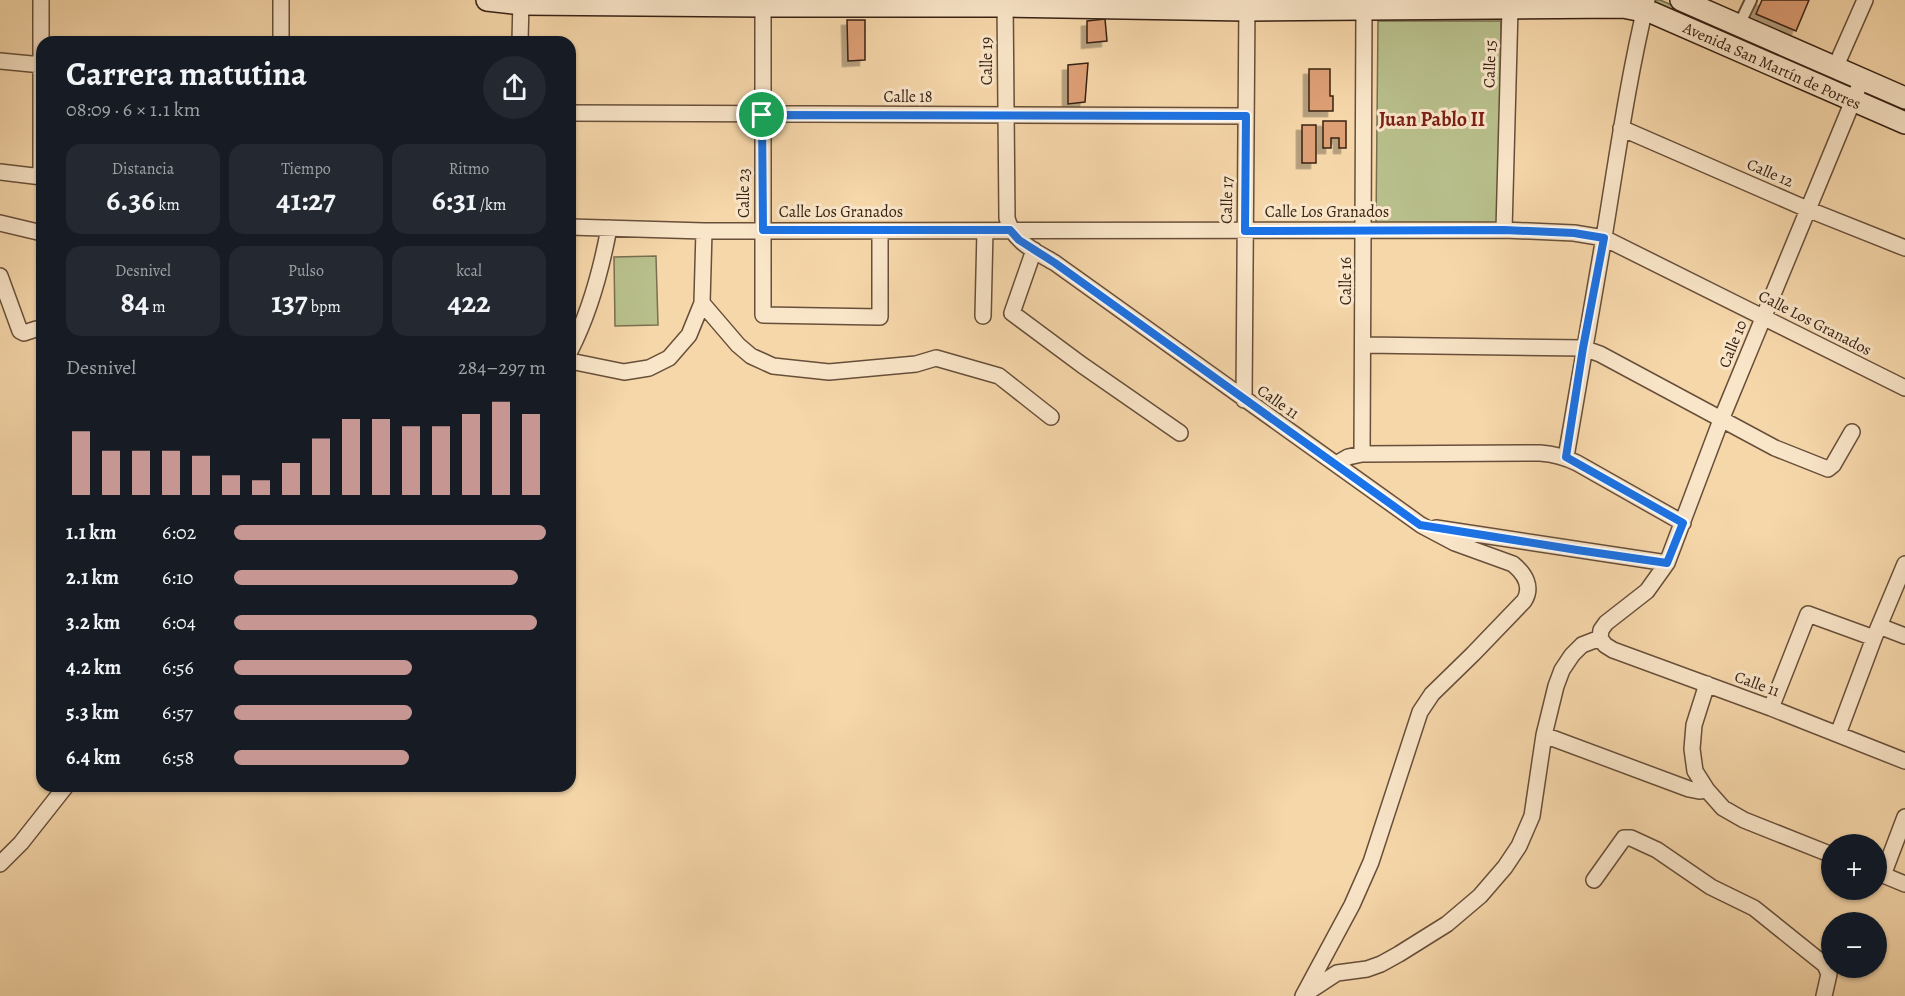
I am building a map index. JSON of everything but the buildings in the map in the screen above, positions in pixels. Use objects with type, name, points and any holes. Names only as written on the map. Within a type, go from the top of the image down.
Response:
[{"type":"main road","name":"Avenida San Martín de Porres","points":[[487,0],[521,2],[1363,5],[1510,8],[1646,5],[1853,102],[1905,123]]},
{"type":"main road","name":"Avenida San Martín de Porres","points":[[1681,0],[1905,98]]},
{"type":"street","points":[[41,0],[41,36]]},
{"type":"street","points":[[281,0],[281,36]]},
{"type":"street","points":[[1739,25],[1750,0]]},
{"type":"street","points":[[1835,68],[1865,0]]},
{"type":"street","points":[[520,36],[521,2]]},
{"type":"street","name":"Calle 23","points":[[763,3],[763,315],[880,317],[880,231]]},
{"type":"street","name":"Calle 19","points":[[1005,3],[1006,218],[1010,230]]},
{"type":"street","name":"Calle 17","points":[[1244,400],[1246,5]]},
{"type":"street","name":"Calle 16","points":[[1362,454],[1363,5]]},
{"type":"street","points":[[1566,457],[1621,128],[1646,5]]},
{"type":"street","name":"Calle 15","points":[[1504,230],[1510,8]]},
{"type":"street","points":[[0,61],[36,65]]},
{"type":"street","name":"Calle 10","points":[[1600,638],[1601,630],[1606,623],[1647,591],[1667,563],[1721,420],[1862,80]]},
{"type":"street","name":"Calle 18","points":[[576,113],[1246,116]]},
{"type":"street","name":"Calle 12","points":[[1621,128],[1905,248]]},
{"type":"street","points":[[0,172],[36,176]]},
{"type":"street","points":[[0,224],[36,232]]},
{"type":"street","name":"Calle Los Granados","points":[[576,227],[704,231],[1504,230],[1574,233],[1604,238],[1905,388]]},
{"type":"street","points":[[576,338],[602,267],[609,228]]},
{"type":"street","name":"Calle 11","points":[[1010,230],[1019,240],[1420,525],[1455,543],[1513,564],[1524,576],[1528,589],[1528,595],[1524,601],[1432,694],[1420,712],[1371,862],[1352,905],[1303,995]]},
{"type":"street","points":[[576,362],[624,372],[649,368],[669,358],[689,335],[702,303],[704,231]]},
{"type":"street","points":[[983,316],[985,231]]},
{"type":"street","points":[[1034,250],[1012,312],[1082,365],[1180,433]]},
{"type":"street","points":[[0,276],[20,331],[24,333],[36,329]]},
{"type":"street","points":[[702,303],[738,345],[751,356],[773,366],[829,372],[916,364],[936,358],[999,376],[1051,417]]},
{"type":"street","points":[[1364,345],[1583,348],[1600,354],[1775,448],[1828,469],[1833,465],[1852,432]]},
{"type":"street","points":[[1336,464],[1348,457],[1362,454],[1540,453],[1566,457],[1683,523]]},
{"type":"street","points":[[1420,525],[1667,563]]},
{"type":"street","points":[[1838,734],[1905,564]]},
{"type":"street","points":[[1771,708],[1808,614],[1877,632],[1905,636]]},
{"type":"street","points":[[1303,995],[1337,973],[1351,972],[1381,964],[1448,924],[1480,896],[1505,867],[1533,816],[1544,735],[1556,686],[1572,655],[1582,645],[1600,638]]},
{"type":"street","name":"Calle 11","points":[[1600,638],[1609,648],[1905,761]]},
{"type":"street","points":[[1707,684],[1694,725],[1692,749],[1695,771],[1707,790],[1723,808],[1744,820],[1821,851]]},
{"type":"street","points":[[1544,735],[1689,789],[1707,790]]},
{"type":"street","points":[[0,864],[21,843],[61,792]]},
{"type":"street","points":[[1887,858],[1905,817]]},
{"type":"street","points":[[1594,880],[1624,838],[1631,838],[1657,850],[1711,887],[1754,908],[1826,965],[1829,974],[1824,996]]},
{"type":"street","points":[[1887,877],[1905,884]]},
{"type":"green space","points":[[1656,0],[1842,78],[1839,85],[1658,5]]},
{"type":"green space","points":[[1378,21],[1501,21],[1498,224],[1376,224]]},
{"type":"green space","points":[[656,256],[658,325],[615,326],[614,257]]},
{"type":"district","name":"Juan Pablo II","points":[[1432,119]]},
{"type":"route","points":[[762,115],[1246,116],[1245,231],[1504,230],[1574,233],[1604,238],[1583,348],[1566,457],[1683,523],[1667,563],[1420,525],[1055,263],[1019,240],[1010,230],[763,230],[762,115]]}]
